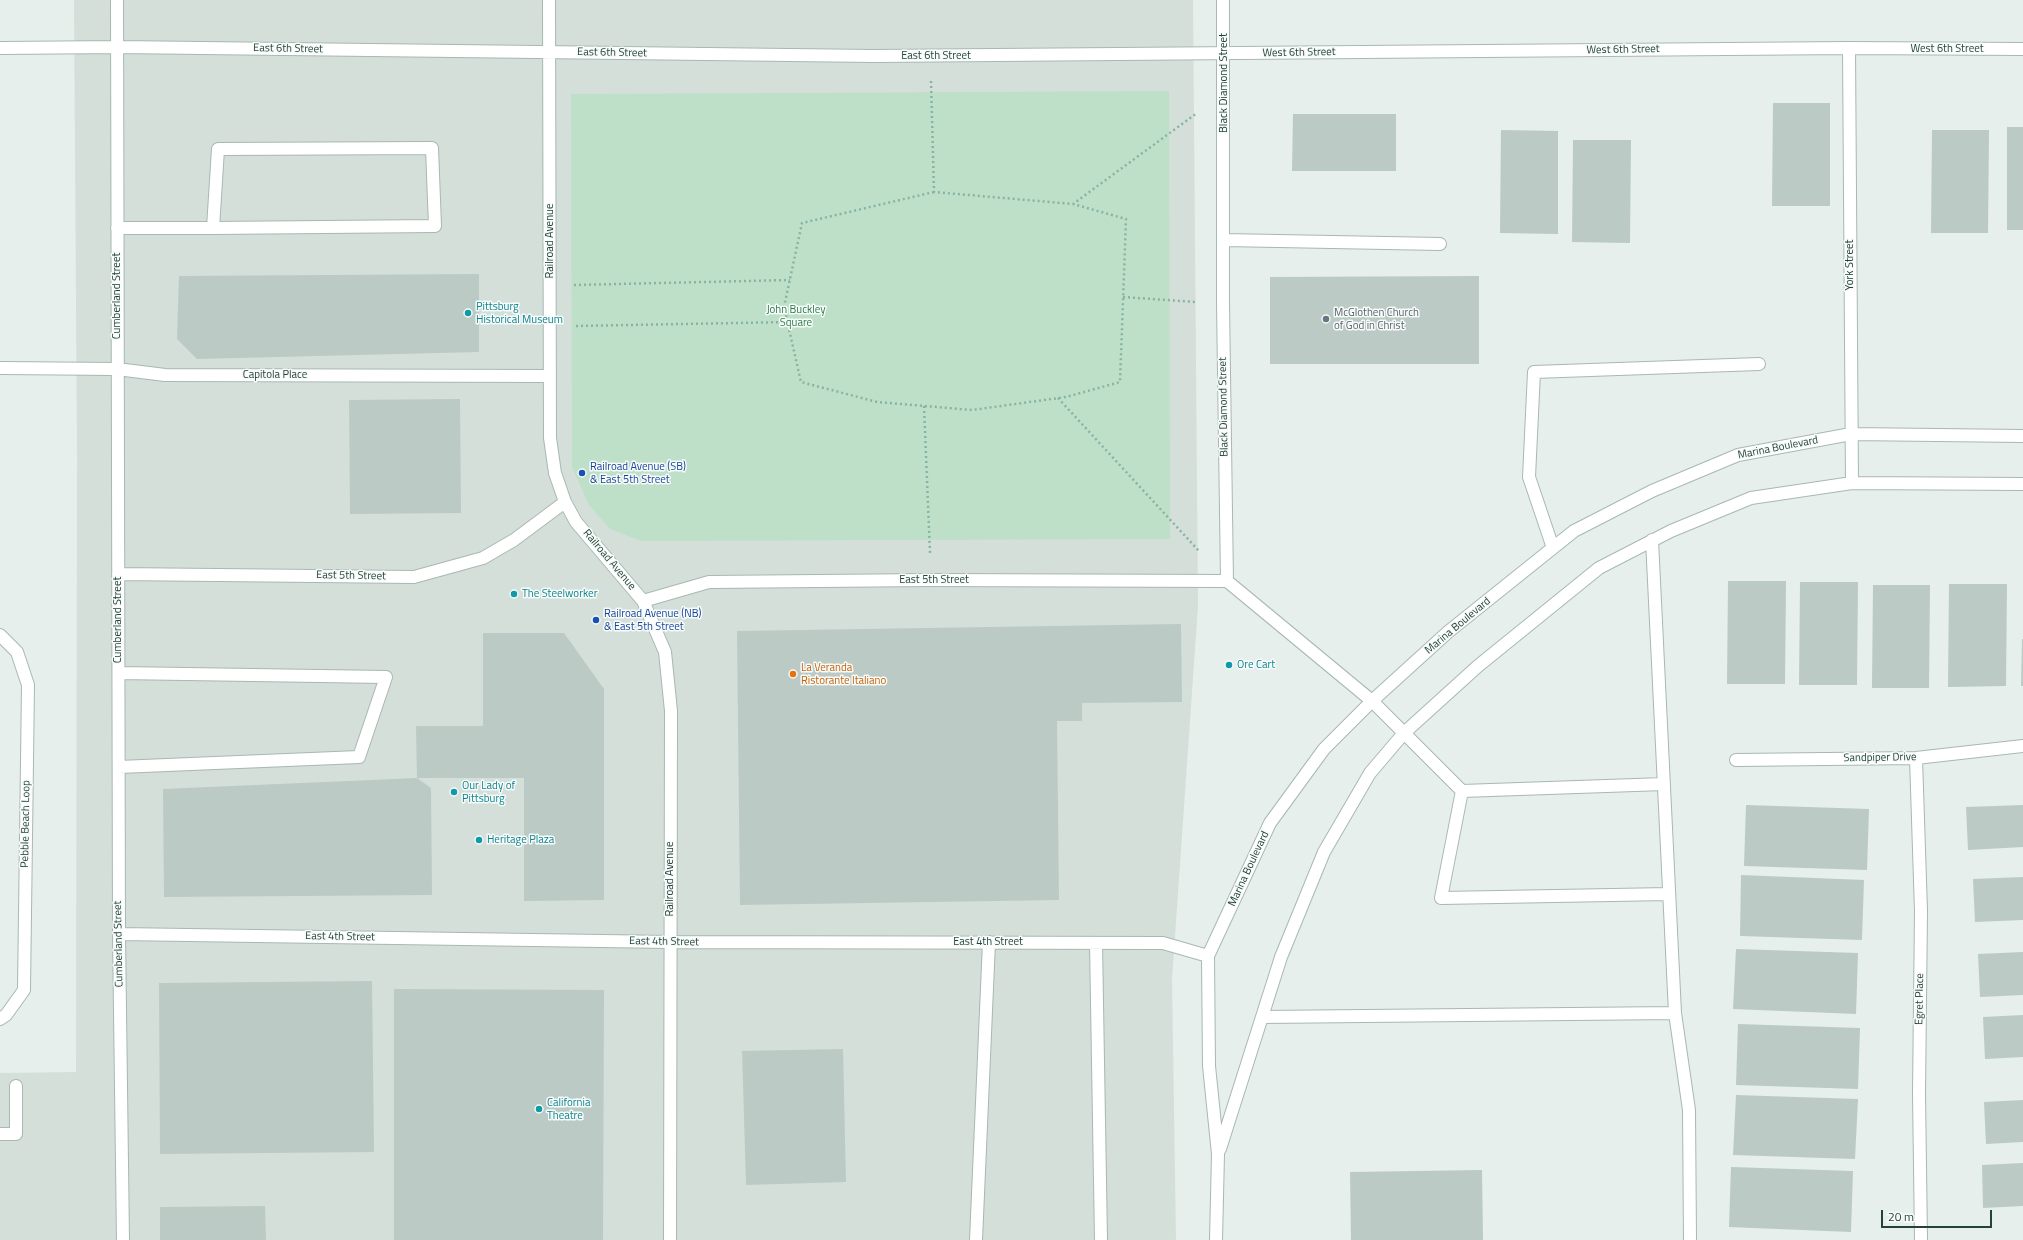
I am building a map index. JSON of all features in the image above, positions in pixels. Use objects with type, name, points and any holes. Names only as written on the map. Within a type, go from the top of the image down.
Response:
[{"type":"street","name":"Cumberland Street","points":[[117,0],[118,47],[116,228],[119,934],[123,1240]]},
{"type":"street","name":"Railroad Avenue","points":[[549,0],[550,438],[555,473],[565,502],[576,522],[643,601],[665,652],[671,710],[670,1240]]},
{"type":"street","name":"Black Diamond Street","points":[[1223,0],[1223,303],[1227,581]]},
{"type":"street","name":"East 6th Street","points":[[0,48],[118,47],[549,53],[930,56],[1224,54]]},
{"type":"street","name":"West 6th Street","points":[[1224,54],[1849,48],[2023,49]]},
{"type":"street","name":"York Street","points":[[1849,48],[1852,483]]},
{"type":"street","points":[[116,228],[213,228],[435,226],[432,148],[218,149],[213,228]]},
{"type":"street","points":[[1224,240],[1440,244]]},
{"type":"street","points":[[1553,548],[1529,476],[1534,372],[1759,364]]},
{"type":"street","name":"Capitola Place","points":[[0,368],[117,369],[166,375],[550,376]]},
{"type":"street","name":"Marina Boulevard","points":[[1216,1240],[1218,1154],[1209,1066],[1208,956],[1270,823],[1324,749],[1372,701],[1448,632],[1574,531],[1652,491],[1738,455],[1851,434],[2023,436]]},
{"type":"street","name":"Marina Boulevard","points":[[1218,1154],[1281,957],[1324,852],[1370,773],[1404,733],[1478,666],[1599,568],[1652,540],[1751,498],[1852,483],[2023,484]]},
{"type":"street","name":"East 5th Street","points":[[118,574],[414,577],[482,558],[514,540],[565,502]]},
{"type":"street","points":[[1652,540],[1675,1013],[1689,1110],[1690,1240]]},
{"type":"street","name":"East 5th Street","points":[[643,601],[709,582],[930,580],[1227,581]]},
{"type":"street","points":[[1227,581],[1372,701],[1462,790],[1664,784]]},
{"type":"street","name":"Pebble Beach Loop","points":[[0,635],[17,652],[28,685],[24,990],[3,1017]]},
{"type":"street","points":[[118,673],[386,677],[359,757],[119,767]]},
{"type":"street","name":"Sandpiper Drive","points":[[1736,760],[1916,758],[2023,746]]},
{"type":"street","name":"Egret Place","points":[[1916,758],[1921,911],[1919,1093],[1921,1240]]},
{"type":"street","points":[[1462,790],[1440,898],[1669,894]]},
{"type":"street","name":"East 4th Street","points":[[119,934],[670,942],[1163,943],[1208,956]]},
{"type":"street","points":[[976,1240],[989,942]]},
{"type":"street","points":[[1096,943],[1101,1240]]},
{"type":"street","points":[[1262,1017],[1675,1013]]},
{"type":"street","points":[[0,1134],[16,1134],[16,1086]]},
{"type":"path","points":[[930,56],[934,192]]},
{"type":"path","points":[[1073,204],[1224,93]]},
{"type":"path","points":[[934,192],[1073,204],[1126,219],[1120,382],[1058,398],[972,410],[878,402],[801,382],[784,307],[802,223],[934,192]]},
{"type":"path","points":[[550,286],[790,280]]},
{"type":"path","points":[[1123,297],[1223,303]]},
{"type":"path","points":[[550,326],[788,322]]},
{"type":"path","points":[[1058,398],[1227,581]]},
{"type":"path","points":[[924,406],[930,580]]},
{"type":"shaded area","points":[[74,0],[1193,0],[1198,606],[1172,979],[1176,1240],[0,1240],[0,1073],[76,1072],[77,455]]},
{"type":"green space","name":"John Buckley Square","points":[[1169,91],[1170,539],[641,541],[610,529],[589,505],[572,467],[571,94]]},
{"type":"building","points":[[1773,103],[1830,103],[1830,206],[1772,206]]},
{"type":"building","points":[[1293,114],[1396,114],[1396,171],[1292,171]]},
{"type":"building","points":[[2007,127],[2023,127],[2023,230],[2007,230]]},
{"type":"building","points":[[1501,130],[1558,131],[1558,234],[1500,233]]},
{"type":"building","points":[[1932,130],[1989,130],[1988,233],[1931,233]]},
{"type":"building","points":[[1573,140],[1631,140],[1630,243],[1572,242]]},
{"type":"building","points":[[479,274],[479,352],[197,359],[177,339],[179,276]]},
{"type":"building","points":[[1479,276],[1479,364],[1270,364],[1270,277]]},
{"type":"building","points":[[460,399],[461,513],[350,514],[349,400]]},
{"type":"building","points":[[1728,581],[1786,581],[1785,684],[1727,684]]},
{"type":"building","points":[[1800,582],[1858,582],[1857,685],[1799,685]]},
{"type":"building","points":[[1949,584],[2007,584],[2006,686],[1948,687]]},
{"type":"building","points":[[1873,585],[1930,585],[1929,688],[1872,688]]},
{"type":"building","points":[[1181,624],[1182,702],[1082,703],[1082,721],[1057,721],[1059,900],[740,905],[737,631]]},
{"type":"building","points":[[483,633],[564,633],[604,689],[604,900],[524,901],[524,778],[417,778],[416,726],[483,726]]},
{"type":"building","points":[[2022,639],[2023,686],[2021,686]]},
{"type":"building","points":[[417,778],[431,788],[432,895],[164,897],[163,789]]},
{"type":"building","points":[[1746,805],[1869,809],[1867,870],[1744,866]]},
{"type":"building","points":[[2023,805],[2023,847],[1968,850],[1966,807]]},
{"type":"building","points":[[1741,875],[1864,880],[1862,940],[1740,936]]},
{"type":"building","points":[[2023,877],[2023,920],[1975,922],[1973,879]]},
{"type":"building","points":[[1736,949],[1858,953],[1856,1014],[1733,1009]]},
{"type":"building","points":[[2023,952],[2023,995],[1980,997],[1978,954]]},
{"type":"building","points":[[372,981],[374,1152],[160,1154],[159,983]]},
{"type":"building","points":[[394,989],[604,990],[603,1240],[394,1240]]},
{"type":"building","points":[[2023,1015],[2023,1057],[1985,1059],[1983,1017]]},
{"type":"building","points":[[1738,1024],[1860,1028],[1858,1089],[1736,1085]]},
{"type":"building","points":[[843,1049],[846,1182],[746,1185],[742,1051]]},
{"type":"building","points":[[1736,1095],[1858,1099],[1855,1159],[1733,1155]]},
{"type":"building","points":[[2023,1100],[2023,1142],[1986,1144],[1984,1102]]},
{"type":"building","points":[[2023,1163],[2023,1206],[1983,1208],[1982,1165]]},
{"type":"building","points":[[1731,1167],[1853,1171],[1851,1232],[1729,1227]]},
{"type":"building","points":[[1482,1170],[1483,1240],[1351,1240],[1350,1172]]},
{"type":"building","points":[[265,1206],[266,1240],[160,1240],[160,1207]]},
{"type":"place","name":"Pittsburg Historical Museum","points":[[468,313]]},
{"type":"place","name":"McGlothen Church of God in Christ","points":[[1326,319]]},
{"type":"place","name":"Railroad Avenue (SB) & East 5th Street","points":[[582,473]]},
{"type":"place","name":"The Steelworker","points":[[514,594]]},
{"type":"place","name":"Railroad Avenue (NB) & East 5th Street","points":[[596,620]]},
{"type":"place","name":"Ore Cart","points":[[1229,665]]},
{"type":"place","name":"La Veranda Ristorante Italiano","points":[[793,674]]},
{"type":"place","name":"Our Lady of Pittsburg","points":[[454,792]]},
{"type":"place","name":"Heritage Plaza","points":[[479,840]]},
{"type":"place","name":"California Theatre","points":[[539,1109]]}]
